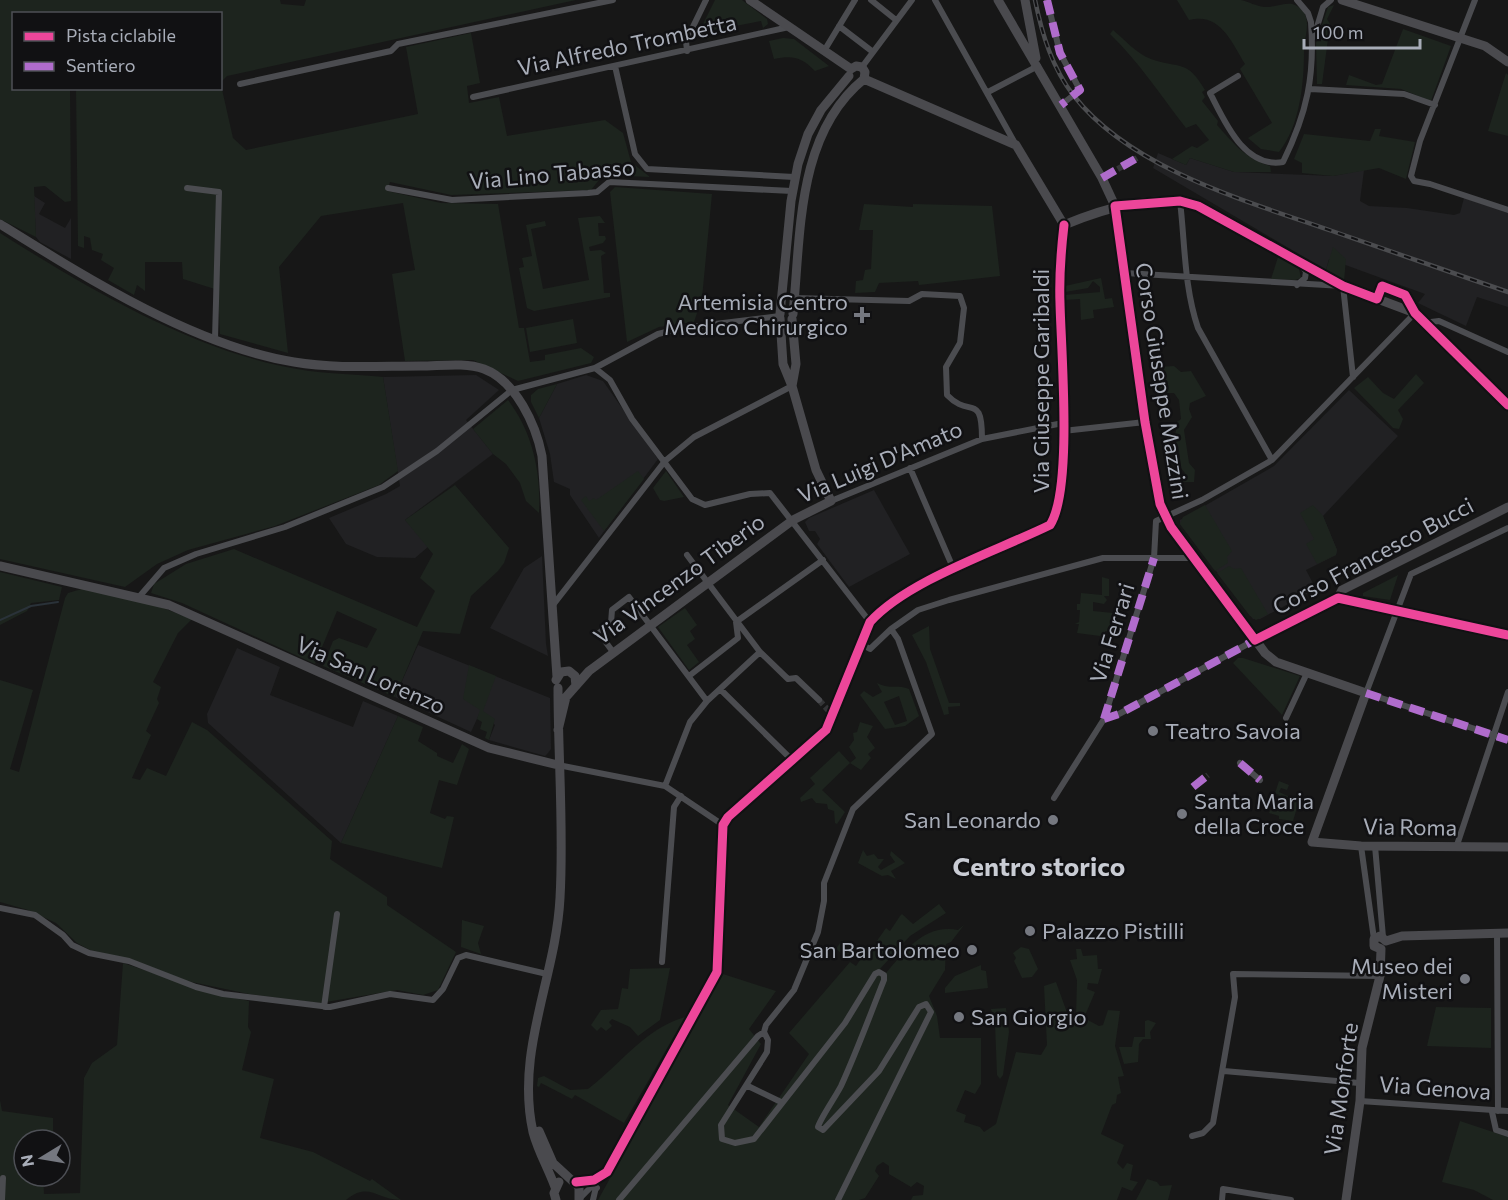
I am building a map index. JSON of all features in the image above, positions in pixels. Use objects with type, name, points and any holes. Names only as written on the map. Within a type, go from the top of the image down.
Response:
[{"type":"main road","points":[[750,0],[824,51],[850,72],[852,80],[862,80],[1016,145],[1064,225],[1115,206],[1180,201],[1198,206],[1343,286],[1415,313],[1508,405]]},
{"type":"main road","name":"Corso Giuseppe Mazzini","points":[[998,0],[1061,105],[1115,206],[1145,422],[1160,504],[1165,516],[1255,640],[1276,662],[1366,693]]},
{"type":"main road","name":"Corso Giuseppe Mazzini","points":[[1025,0],[1038,66]]},
{"type":"main road","points":[[1337,0],[1485,46],[1508,62]]},
{"type":"main road","points":[[792,386],[796,364],[794,298],[804,201],[811,166],[828,122],[862,80],[865,72],[862,67],[856,66],[850,72],[814,123],[794,177],[780,316],[783,364],[792,386],[816,470],[831,501]]},
{"type":"main road","points":[[0,224],[76,271],[215,339],[247,351],[295,362],[379,367],[465,366],[485,369],[512,390]]},
{"type":"main road","points":[[780,316],[786,310],[793,317]]},
{"type":"main road","name":"Via Vincenzo Tiberio","points":[[512,390],[534,427],[542,456],[558,688],[560,898],[554,951],[537,1014],[529,1064],[531,1106],[537,1147],[555,1187],[556,1200]]},
{"type":"main road","name":"Via Luigi D'Amato","points":[[793,520],[831,501]]},
{"type":"main road","name":"Corso Francesco Bucci","points":[[1255,640],[1338,598],[1342,590],[1508,507]]},
{"type":"main road","name":"Via Vincenzo Tiberio","points":[[558,730],[572,689],[589,671],[706,582],[793,520]]},
{"type":"main road","name":"Via San Lorenzo","points":[[0,566],[139,597],[186,611],[238,638],[489,748],[558,765]]},
{"type":"main road","points":[[1338,598],[1508,635]]},
{"type":"main road","points":[[554,649],[569,672],[576,678],[572,689],[558,688]]},
{"type":"main road","name":"Via Vincenzo Tiberio","points":[[569,672],[589,671]]},
{"type":"main road","points":[[557,676],[569,672]]},
{"type":"main road","name":"Via Roma","points":[[1366,693],[1312,842],[1360,846],[1508,847]]},
{"type":"main road","points":[[1381,942],[1402,936],[1508,933]]},
{"type":"main road","name":"Via Monforte","points":[[1346,1200],[1360,1101],[1362,1048],[1380,976],[1381,942]]},
{"type":"main road","name":"Via Vincenzo Tiberio","points":[[531,1106],[549,1155],[560,1171],[573,1181]]},
{"type":"main road","points":[[555,1187],[561,1181],[573,1181],[579,1187],[579,1199]]},
{"type":"street","points":[[240,84],[391,51],[398,44],[613,0]]},
{"type":"street","points":[[687,51],[686,41],[706,0]]},
{"type":"street","points":[[824,51],[855,0]]},
{"type":"street","points":[[871,0],[896,20]]},
{"type":"street","points":[[862,67],[912,0]]},
{"type":"street","points":[[935,0],[1016,145]]},
{"type":"street","points":[[1047,0],[1060,53],[1080,90],[1061,105]]},
{"type":"street","points":[[1238,76],[1210,93],[1231,134],[1256,157],[1278,163],[1283,162],[1300,128],[1310,89],[1312,44],[1308,13],[1297,0]]},
{"type":"street","points":[[1312,44],[1323,8],[1331,0]]},
{"type":"street","points":[[1475,0],[1420,141],[1411,178],[1507,210]]},
{"type":"street","points":[[839,26],[873,52]]},
{"type":"street","name":"Via Alfredo Trombetta","points":[[473,97],[789,27]]},
{"type":"street","points":[[615,66],[635,154],[647,169],[794,177]]},
{"type":"street","points":[[988,92],[1038,66]]},
{"type":"street","points":[[1310,89],[1404,94],[1435,105]]},
{"type":"street","name":"Via Lino Tabasso","points":[[388,188],[453,200],[597,192],[609,182],[792,191]]},
{"type":"street","points":[[187,188],[219,192],[215,339]]},
{"type":"street","points":[[1180,201],[1187,276],[1192,311],[1198,328],[1272,460]]},
{"type":"street","name":"Via Giuseppe Garibaldi","points":[[723,825],[728,817],[826,730],[831,713],[863,645],[870,622],[894,599],[1050,525],[1060,502],[1063,423],[1059,268],[1064,225]]},
{"type":"street","points":[[1296,285],[1305,278],[1305,272],[1299,262]]},
{"type":"street","points":[[1125,273],[1343,286],[1353,377]]},
{"type":"street","name":"Via Luigi D'Amato","points":[[794,298],[909,301],[922,294],[960,296],[964,308],[960,343],[946,367],[947,395],[954,402],[978,410],[982,416],[982,439]]},
{"type":"street","points":[[1165,516],[1202,500],[1272,460],[1415,313]]},
{"type":"street","points":[[139,597],[165,568],[196,554],[285,527],[384,487],[437,451],[512,390],[595,368],[658,334],[682,327],[780,316]]},
{"type":"street","points":[[1429,325],[1431,322],[1439,321],[1508,352]]},
{"type":"street","points":[[595,368],[610,381],[632,419],[692,499],[705,505],[750,494],[770,493],[870,622]]},
{"type":"street","points":[[553,605],[665,461],[694,437],[792,386]]},
{"type":"street","points":[[1063,431],[1145,422]]},
{"type":"street","name":"Via Luigi D'Amato","points":[[831,501],[982,439],[1063,423]]},
{"type":"street","points":[[910,468],[954,570]]},
{"type":"street","name":"Via Ferrari","points":[[1054,798],[1104,719],[1154,558],[1156,521],[1165,516]]},
{"type":"street","points":[[1508,528],[1411,573],[1366,693],[1508,740]]},
{"type":"street","points":[[687,555],[760,652],[788,679],[796,678],[819,700]]},
{"type":"street","points":[[863,645],[870,649],[891,628],[918,610],[1103,558],[1195,558]]},
{"type":"street","points":[[736,622],[823,560]]},
{"type":"street","points":[[1404,560],[1411,573]]},
{"type":"street","points":[[613,652],[599,633],[611,623],[612,610],[629,597],[707,701]]},
{"type":"street","points":[[689,676],[738,638],[736,622]]},
{"type":"street","points":[[619,1200],[758,1036],[764,1032],[766,1025],[794,990],[818,932],[824,883],[853,809],[932,734],[898,639],[891,628]]},
{"type":"street","points":[[1104,719],[1119,714],[1255,640]]},
{"type":"street","points":[[665,786],[690,722],[707,701],[760,652]]},
{"type":"street","points":[[1286,718],[1306,673]]},
{"type":"street","points":[[721,690],[793,761]]},
{"type":"street","points":[[1456,848],[1508,692]]},
{"type":"street","points":[[1240,763],[1260,780]]},
{"type":"street","name":"Via San Lorenzo","points":[[558,765],[665,786],[723,825]]},
{"type":"street","points":[[662,962],[674,807],[681,796]]},
{"type":"street","points":[[573,1181],[594,1180],[607,1172],[717,972],[723,825]]},
{"type":"street","name":"Via Monforte","points":[[1360,846],[1381,942]]},
{"type":"street","name":"Via Monforte","points":[[1375,846],[1381,942]]},
{"type":"street","points":[[0,908],[35,915],[63,935],[72,945],[89,952],[129,961],[196,987],[223,994],[324,1007],[390,994],[433,1000],[443,989],[458,958],[466,955],[547,974]]},
{"type":"street","points":[[324,1007],[337,914]]},
{"type":"street","points":[[1497,933],[1495,1112],[1496,1130],[1508,1134]]},
{"type":"street","points":[[764,1032],[768,1040],[767,1052],[748,1086],[721,1125],[722,1139],[735,1143],[754,1139],[845,1023],[875,974],[882,973],[884,980],[845,1076],[831,1107],[818,1127],[823,1130],[879,1071],[920,1007],[926,1004],[931,1012],[838,1200]]},
{"type":"street","points":[[1192,1136],[1203,1133],[1213,1123],[1224,1071],[1235,997],[1233,974],[1380,976]]},
{"type":"street","points":[[1224,1071],[1359,1083]]},
{"type":"street","points":[[748,1086],[781,1102]]},
{"type":"street","name":"Via Genova","points":[[1360,1101],[1495,1112],[1508,1111]]},
{"type":"street","points":[[2,1200],[3,1178]]},
{"type":"street","points":[[593,1200],[597,1188],[594,1180]]},
{"type":"street","points":[[579,1199],[586,1189],[592,1186],[597,1188]]},
{"type":"street","points":[[1222,1200],[1223,1190],[1291,1200]]},
{"type":"shaded area","points":[[0,0],[280,0],[281,4],[304,6],[306,0],[576,0],[227,76],[222,81],[222,12],[12,12],[12,90],[70,90],[71,201],[65,202],[45,186],[34,187],[36,237],[0,219]]},
{"type":"shaded area","points":[[715,0],[742,0],[767,19],[768,24],[763,28],[761,21],[710,31],[710,38],[703,40],[699,35],[700,30]]},
{"type":"shaded area","points":[[1177,0],[1241,0],[1264,7],[1292,4],[1305,14],[1307,26],[1299,104],[1292,130],[1279,152],[1261,149],[1248,138],[1272,123],[1240,69],[1245,64],[1229,38],[1217,24],[1209,20],[1189,20]]},
{"type":"shaded area","points":[[1334,5],[1327,19],[1330,24],[1322,84],[1317,84],[1316,43],[1328,7]]},
{"type":"shaded area","points":[[1403,29],[1451,46],[1431,101],[1401,89],[1346,85],[1349,75],[1376,85],[1382,84]]},
{"type":"shaded area","points":[[1113,30],[1146,57],[1188,69],[1193,73],[1205,90],[1202,92],[1205,97],[1202,101],[1218,121],[1217,125],[1247,155],[1270,166],[1271,172],[1234,172],[1190,158],[1186,165],[1172,159],[1192,146],[1197,148],[1209,140],[1196,124],[1186,128],[1140,68],[1110,34]]},
{"type":"shaded area","points":[[471,33],[480,83],[467,86],[469,103],[499,97],[507,136],[605,120],[623,133],[631,162],[650,177],[603,175],[591,190],[451,195],[390,182],[387,191],[441,203],[498,204],[519,328],[524,328],[530,362],[545,360],[545,355],[581,348],[594,357],[591,363],[518,381],[473,360],[405,361],[392,274],[415,270],[403,203],[321,216],[279,267],[288,353],[220,334],[218,290],[183,279],[182,262],[145,262],[145,291],[137,285],[134,295],[108,280],[114,268],[101,260],[103,254],[92,250],[90,238],[84,236],[84,248],[78,246],[76,90],[222,89],[233,138],[246,150],[418,114],[406,47]]},
{"type":"shaded area","points":[[783,38],[794,39],[829,66],[815,71],[796,58],[774,59],[769,41]]},
{"type":"shaded area","points":[[1506,73],[1508,75],[1508,136],[1488,131]]},
{"type":"shaded area","points":[[1375,129],[1381,129],[1379,136],[1415,142],[1406,179],[1379,168],[1333,176],[1302,173],[1302,163],[1294,159],[1304,134],[1370,141]]},
{"type":"shaded area","points":[[1158,153],[1186,165],[1190,158],[1234,172],[1333,176],[1364,170],[1360,201],[1369,206],[1407,208],[1454,215],[1460,213],[1464,198],[1508,213],[1508,307],[1477,297],[1466,326],[1418,303],[1425,294],[1329,259],[1326,270],[1153,168]]},
{"type":"shaded area","points":[[615,187],[712,194],[702,298],[694,322],[659,327],[627,342],[610,192]]},
{"type":"shaded area","points":[[34,196],[45,203],[39,214],[65,228],[71,218],[71,259],[40,242],[36,237]]},
{"type":"shaded area","points":[[864,204],[913,207],[913,204],[992,206],[1000,276],[919,285],[918,281],[879,283],[875,292],[855,293],[856,281],[863,280],[865,270],[871,269],[873,230],[859,230]]},
{"type":"shaded area","points":[[600,216],[605,223],[598,223],[599,236],[605,236],[606,239],[603,243],[589,247],[590,251],[601,250],[606,253],[601,256],[604,293],[610,293],[610,297],[534,311],[527,308],[519,268],[524,267],[522,258],[532,256],[526,225],[545,221],[546,226],[531,229],[543,289],[589,280],[578,218]]},
{"type":"shaded area","points":[[0,233],[105,296],[181,333],[220,348],[259,361],[297,369],[383,377],[398,471],[379,485],[275,526],[188,550],[157,564],[125,587],[0,559]]},
{"type":"shaded area","points":[[1333,247],[1346,259],[1344,281],[1326,270]]},
{"type":"shaded area","points":[[1278,257],[1299,269],[1301,278],[1271,279]]},
{"type":"shaded area","points":[[1101,278],[1105,299],[1112,298],[1114,307],[1093,310],[1094,318],[1081,320],[1080,299],[1065,300],[1065,295],[1100,292],[1100,287],[1093,281],[1088,288],[1065,292],[1065,286]]},
{"type":"shaded area","points":[[573,319],[577,343],[530,352],[526,328]]},
{"type":"shaded area","points":[[1174,366],[1181,372],[1191,371],[1206,396],[1190,403],[1189,409],[1192,417],[1184,430],[1189,463],[1195,470],[1194,482],[1183,482],[1180,477],[1185,473],[1181,468],[1179,450],[1172,444],[1176,431],[1174,424],[1181,419],[1179,400],[1174,393],[1161,393],[1158,384],[1165,382],[1158,367]]},
{"type":"shaded area","points":[[1416,374],[1424,383],[1398,410],[1403,419],[1399,429],[1393,428],[1354,388],[1368,377],[1383,393],[1394,399]]},
{"type":"shaded area","points":[[476,375],[499,390],[466,420],[493,454],[405,520],[429,546],[415,558],[377,557],[346,544],[329,518],[400,486],[383,377]]},
{"type":"shaded area","points":[[586,375],[603,381],[658,459],[599,538],[570,495],[570,489],[554,482],[550,454],[539,418],[557,384]]},
{"type":"shaded area","points":[[557,384],[539,418],[531,402],[531,395],[538,389]]},
{"type":"shaded area","points":[[1349,390],[1398,436],[1323,516],[1337,550],[1336,555],[1306,570],[1316,589],[1260,619],[1253,619],[1180,524],[1180,520],[1274,466]]},
{"type":"shaded area","points":[[508,400],[524,426],[534,454],[539,483],[539,513],[526,501],[520,483],[506,464],[493,454],[473,429]]},
{"type":"shaded area","points":[[638,471],[644,479],[604,531],[581,500],[586,496],[589,501],[594,498],[596,500]]},
{"type":"shaded area","points":[[666,471],[684,497],[660,500],[653,488]]},
{"type":"shaded area","points":[[455,485],[509,548],[504,563],[498,571],[471,596],[460,634],[423,631],[395,697],[323,666],[333,641],[339,638],[367,648],[377,629],[337,611],[315,664],[182,603],[151,593],[154,584],[186,564],[234,549],[417,627],[435,591],[420,578],[433,554],[405,520]]},
{"type":"shaded area","points":[[874,490],[910,554],[849,587],[817,544],[820,539],[815,531],[809,531],[805,522],[809,518]]},
{"type":"shaded area","points":[[1205,505],[1232,551],[1227,557],[1228,563],[1215,571],[1180,524],[1183,517]]},
{"type":"shaded area","points":[[1313,505],[1323,516],[1337,550],[1336,555],[1317,564],[1306,544],[1314,539],[1300,513]]},
{"type":"shaded area","points":[[542,556],[548,656],[490,628],[524,568]]},
{"type":"shaded area","points":[[1229,566],[1234,569],[1241,568],[1268,614],[1256,620],[1250,616],[1217,573]]},
{"type":"shaded area","points":[[0,572],[62,587],[59,600],[31,603],[27,611],[0,625]]},
{"type":"shaded area","points":[[1398,575],[1390,600],[1363,596],[1363,593]]},
{"type":"shaded area","points":[[1102,577],[1109,579],[1109,596],[1104,596],[1107,600],[1104,604],[1093,602],[1093,611],[1113,613],[1111,631],[1105,631],[1105,638],[1110,639],[1109,644],[1102,642],[1100,636],[1077,633],[1079,624],[1075,624],[1079,622],[1080,610],[1077,610],[1077,604],[1080,604],[1081,593],[1102,595]]},
{"type":"shaded area","points":[[85,588],[139,599],[192,619],[178,633],[153,682],[161,687],[157,699],[159,703],[146,731],[151,735],[132,778],[140,780],[147,768],[166,776],[192,722],[207,730],[332,841],[330,859],[387,897],[387,905],[456,952],[438,990],[423,995],[397,990],[320,1003],[249,994],[187,981],[136,961],[90,950],[77,943],[56,923],[28,910],[0,902],[0,680],[33,690],[10,769],[19,772],[65,598],[68,593]]},
{"type":"shaded area","points":[[685,608],[697,625],[690,631],[695,639],[687,645],[699,662],[689,670],[658,627]]},
{"type":"shaded area","points":[[929,626],[930,649],[949,703],[960,703],[960,706],[948,707],[949,714],[944,715],[926,662],[912,635]]},
{"type":"shaded area","points":[[418,645],[550,698],[551,749],[548,753],[545,756],[489,740],[495,725],[481,710],[471,732],[395,697]]},
{"type":"shaded area","points":[[237,648],[280,667],[270,695],[353,727],[363,701],[398,716],[341,843],[208,723],[207,714]]},
{"type":"shaded area","points":[[1238,658],[1300,676],[1282,715],[1233,663]]},
{"type":"shaded area","points":[[469,665],[496,676],[483,711],[495,719],[489,740],[485,738],[487,732],[480,729],[482,722],[477,719],[480,710],[463,699]]},
{"type":"shaded area","points":[[877,683],[909,689],[919,716],[905,726],[885,729],[860,695],[864,691],[873,697],[882,692]],"holes":[[[899,696],[907,721],[895,725],[884,702]]]},
{"type":"shaded area","points":[[398,716],[423,727],[418,741],[437,753],[437,756],[453,763],[462,744],[469,749],[457,785],[439,780],[430,813],[445,819],[447,816],[454,817],[442,868],[341,843]]},
{"type":"shaded area","points":[[860,722],[873,726],[867,737],[875,748],[868,754],[871,758],[861,770],[850,763],[856,758],[849,747],[854,740],[853,733],[857,732]]},
{"type":"shaded area","points":[[839,751],[850,763],[822,790],[845,812],[837,824],[834,811],[828,809],[827,804],[816,803],[812,798],[801,802],[800,798],[815,784],[810,778]]},
{"type":"shaded area","points":[[1279,781],[1289,785],[1287,790],[1281,788],[1279,792],[1299,801],[1293,821],[1279,819],[1279,816],[1269,813],[1279,795],[1275,793]]},
{"type":"shaded area","points":[[863,850],[867,856],[874,854],[878,859],[884,859],[878,867],[881,870],[895,862],[890,855],[891,851],[905,863],[891,871],[896,879],[888,875],[882,876],[858,863]]},
{"type":"shaded area","points":[[939,904],[946,913],[910,936],[879,970],[886,973],[909,948],[926,935],[946,929],[958,930],[964,925],[951,942],[946,944],[945,970],[929,996],[937,1016],[940,1038],[981,1038],[981,1084],[975,1094],[965,1090],[956,1111],[966,1115],[964,1122],[980,1127],[984,1132],[996,1124],[1016,1052],[1041,1055],[1047,1045],[1044,986],[1056,982],[1069,1018],[1076,1016],[1077,980],[1070,960],[1077,959],[1076,949],[1081,949],[1083,956],[1097,955],[1098,969],[1102,969],[1098,984],[1088,983],[1087,989],[1095,992],[1084,1018],[1099,1026],[1103,1025],[1108,1010],[1120,1011],[1115,1046],[1124,1076],[1118,1077],[1121,1093],[1117,1095],[1116,1103],[1112,1105],[1101,1134],[1124,1145],[1117,1163],[1123,1169],[1127,1163],[1133,1165],[1130,1180],[1138,1182],[1132,1191],[1122,1187],[1117,1200],[911,1200],[913,1196],[923,1195],[924,1186],[917,1182],[911,1187],[889,1174],[889,1166],[883,1162],[877,1166],[875,1171],[879,1176],[865,1198],[859,1200],[598,1200],[723,974],[776,991],[749,1029],[761,1044],[728,1105],[759,1127],[809,1054],[789,1033],[850,962],[856,966],[860,960],[851,953],[847,958],[836,949],[842,940],[867,955],[886,928],[890,931],[902,914],[913,924]]},
{"type":"shaded area","points":[[462,920],[484,926],[478,943],[481,954],[461,947]]},
{"type":"shaded area","points":[[1021,947],[1029,949],[1038,969],[1032,977],[1022,978],[1014,961],[1016,958],[1013,953]]},
{"type":"shaded area","points":[[123,963],[220,995],[249,1001],[248,1027],[251,1032],[242,1070],[274,1079],[260,1138],[313,1152],[370,1181],[372,1179],[401,1200],[361,1192],[346,1200],[0,1200],[0,1100],[2,1111],[53,1118],[53,1128],[12,1128],[12,1188],[44,1188],[44,1194],[80,1193],[84,1078],[92,1063],[117,1045]]},
{"type":"shaded area","points":[[981,965],[981,970],[986,971],[988,988],[945,993],[945,988],[955,976]]},
{"type":"shaded area","points":[[670,968],[660,1020],[638,1036],[630,1027],[612,1019],[609,1022],[612,1026],[606,1031],[601,1027],[597,1031],[591,1025],[601,1010],[618,1009],[622,988],[628,989],[630,969]]},
{"type":"shaded area","points":[[1436,1007],[1491,1008],[1491,1048],[1427,1046]]},
{"type":"shaded area","points":[[1006,1008],[1009,1032],[1003,1075],[1000,1079],[997,1075],[995,1024],[991,1009]]},
{"type":"shaded area","points":[[685,1017],[624,1123],[575,1095],[572,1099],[541,1083],[539,1087],[537,1086],[538,1078],[544,1076],[570,1090],[588,1089],[645,1038]]},
{"type":"shaded area","points":[[1145,1021],[1156,1023],[1150,1032],[1151,1039],[1143,1039],[1139,1044],[1138,1062],[1124,1064],[1119,1047],[1132,1047],[1134,1037],[1145,1037]]},
{"type":"shaded area","points":[[1460,1121],[1508,1137],[1508,1200],[1493,1200],[1474,1190],[1442,1182]]},
{"type":"shaded area","points":[[1147,1179],[1157,1182],[1160,1186],[1172,1185],[1168,1200],[1136,1200]]},
{"type":"waterway","points":[[0,620],[31,606],[58,602]]},
{"type":"tunnel","points":[[1102,178],[1137,158]]},
{"type":"tunnel","points":[[819,700],[829,711]]},
{"type":"tunnel","points":[[1193,787],[1208,775]]},
{"type":"railway","points":[[1035,0],[1049,50],[1066,85],[1098,122],[1126,144],[1192,180],[1263,208],[1508,292]]},
{"type":"marked path","points":[[1047,0],[1060,53],[1080,90],[1061,105]]},
{"type":"marked path","points":[[1102,178],[1137,158]]},
{"type":"marked path","points":[[1104,719],[1154,558]]},
{"type":"marked path","points":[[1104,719],[1119,714],[1255,640]]},
{"type":"marked path","points":[[1366,693],[1508,740]]},
{"type":"marked path","points":[[1240,763],[1260,780]]},
{"type":"marked path","points":[[1193,787],[1208,775]]},
{"type":"cycle path","points":[[1508,405],[1415,313],[1405,295],[1382,286],[1377,299],[1343,286],[1198,206],[1180,201],[1115,206],[1145,422],[1160,504],[1171,527],[1255,640],[1338,598],[1508,635]]},
{"type":"cycle path","points":[[576,1182],[594,1180],[607,1172],[717,972],[723,825],[728,817],[826,730],[870,622],[886,607],[930,580],[1050,525],[1057,507],[1064,452],[1060,303],[1064,225]]},
{"type":"place","name":"Artemisia Centro Medico Chirurgico","points":[[862,315]]},
{"type":"place","name":"Teatro Savoia","points":[[1153,731]]},
{"type":"place","name":"Santa Maria della Croce","points":[[1182,814]]},
{"type":"place","name":"San Leonardo","points":[[1053,820]]},
{"type":"place","name":"Palazzo Pistilli","points":[[1030,931]]},
{"type":"place","name":"San Bartolomeo","points":[[972,950]]},
{"type":"place","name":"Museo dei Misteri","points":[[1465,979]]},
{"type":"place","name":"San Giorgio","points":[[959,1017]]},
{"type":"district","name":"Centro storico","points":[[1039,867]]}]
